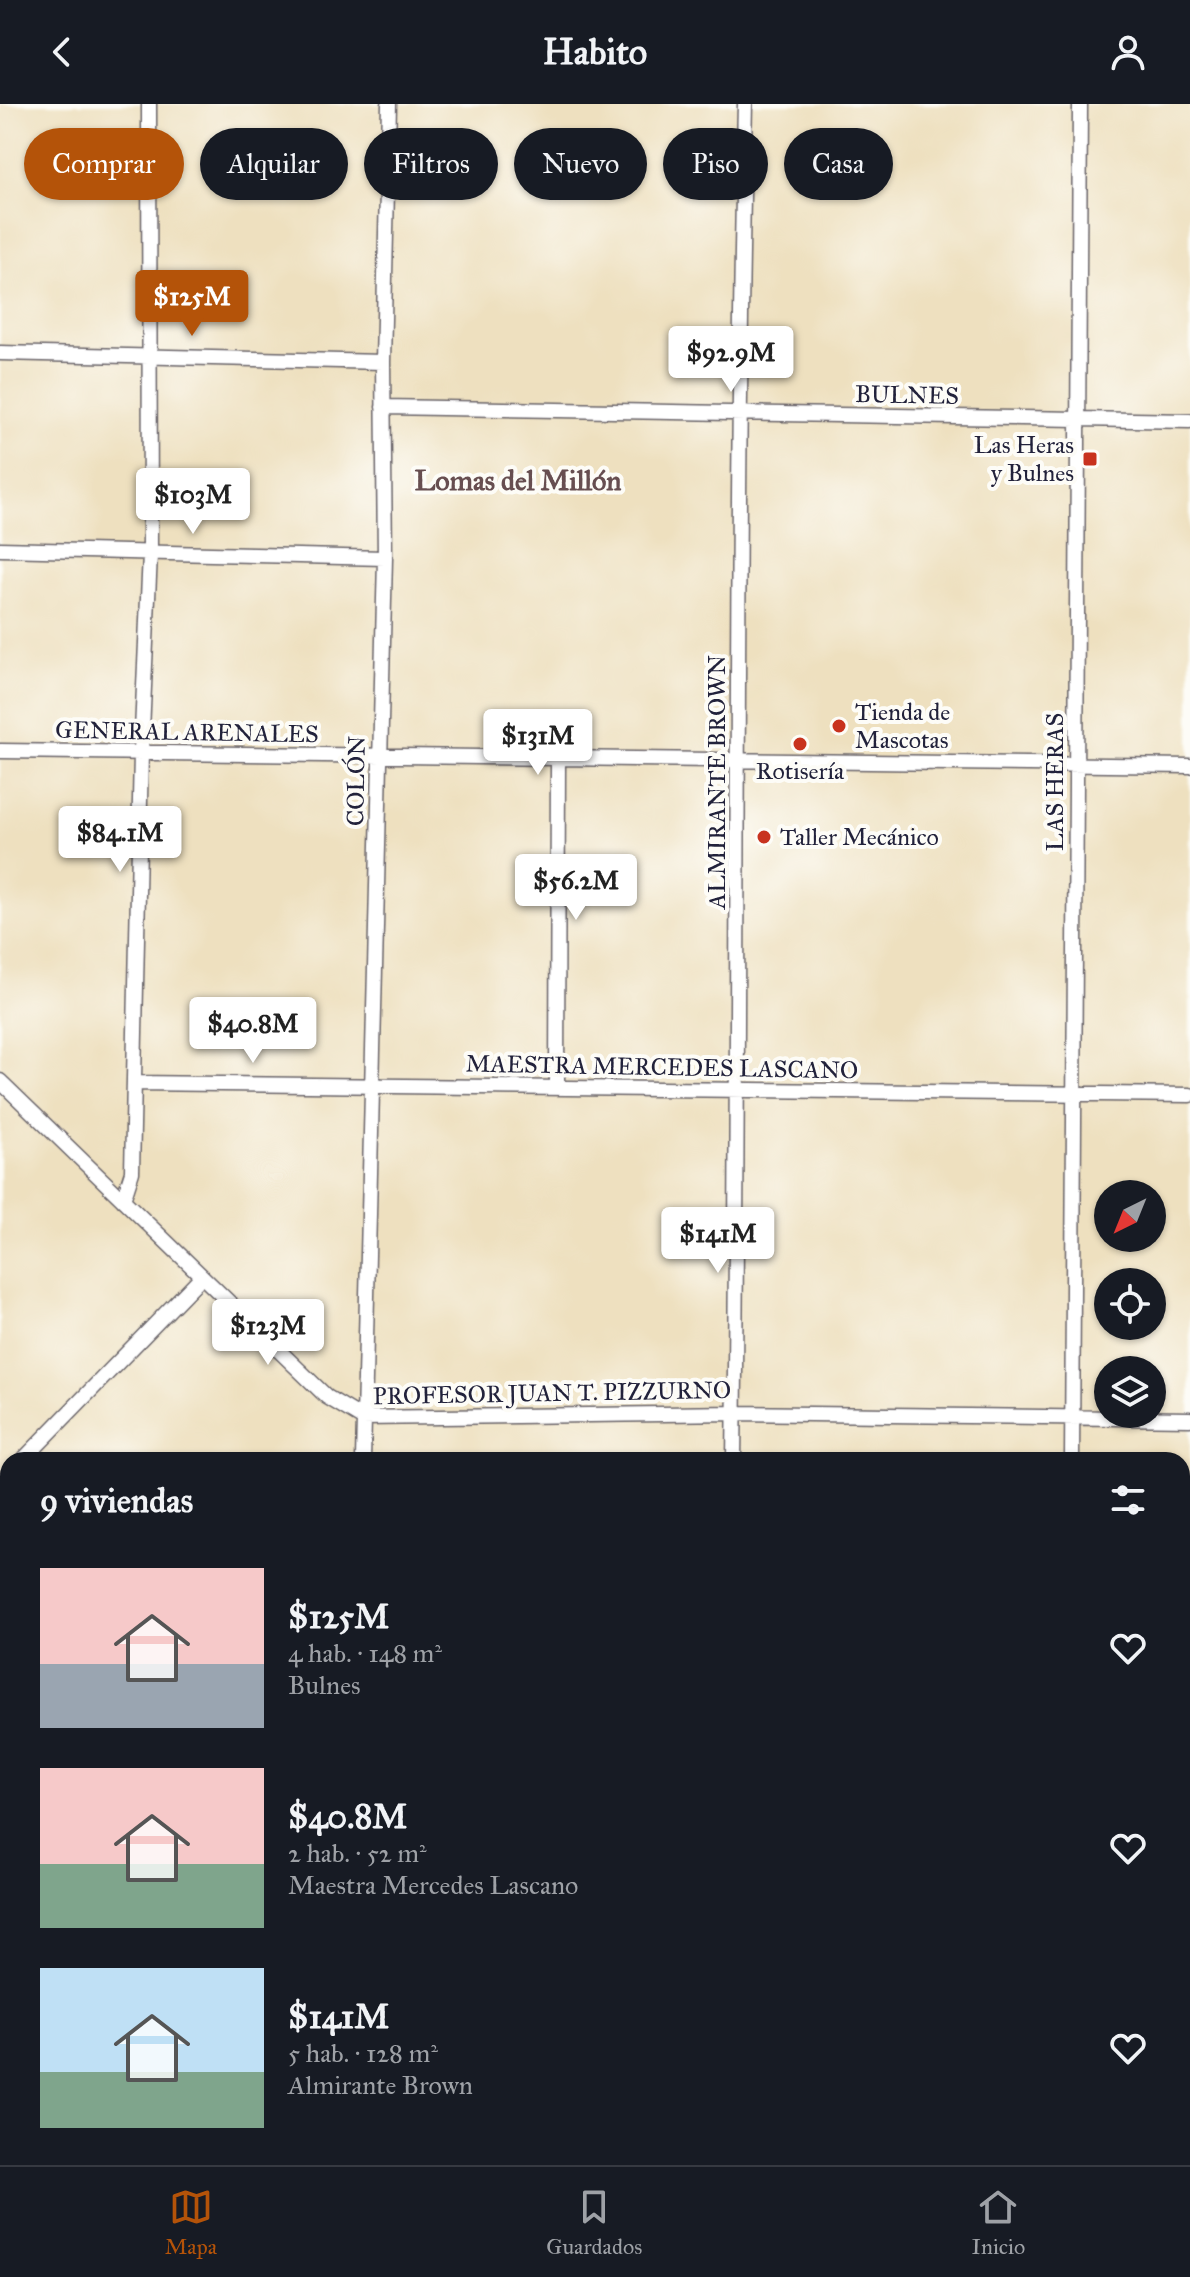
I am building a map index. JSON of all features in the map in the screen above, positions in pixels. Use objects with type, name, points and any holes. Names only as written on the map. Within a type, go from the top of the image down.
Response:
[{"type":"street","points":[[123,1200],[132,1172],[141,753],[150,554],[149,104]]},
{"type":"street","name":"COLÓN","points":[[363,1452],[385,558],[383,362],[389,104]]},
{"type":"street","name":"ALMIRANTE BROWN","points":[[734,1452],[739,1091],[739,413],[745,104]]},
{"type":"street","name":"LAS HERAS","points":[[1072,1452],[1077,1094],[1080,104]]},
{"type":"street","points":[[0,353],[383,362]]},
{"type":"street","name":"BULNES","points":[[383,407],[1190,421]]},
{"type":"street","points":[[0,549],[385,558]]},
{"type":"street","name":"GENERAL ARENALES","points":[[0,751],[1190,766]]},
{"type":"street","points":[[557,1087],[558,758]]},
{"type":"street","name":"PROFESOR JUAN T. PIZZURNO","points":[[0,1081],[327,1397],[362,1418],[735,1413],[1190,1419]]},
{"type":"street","name":"MAESTRA MERCEDES LASCANO","points":[[134,1083],[1190,1095]]},
{"type":"street","points":[[31,1452],[201,1277]]},
{"type":"place","name":"Las Heras y Bulnes","points":[[1090,459]]},
{"type":"place","name":"Tienda de Mascotas","points":[[839,726]]},
{"type":"place","name":"Rotisería","points":[[800,744]]},
{"type":"place","name":"Taller Mecánico","points":[[764,837]]},
{"type":"district","name":"Lomas del Millón","points":[[518,480]]}]
